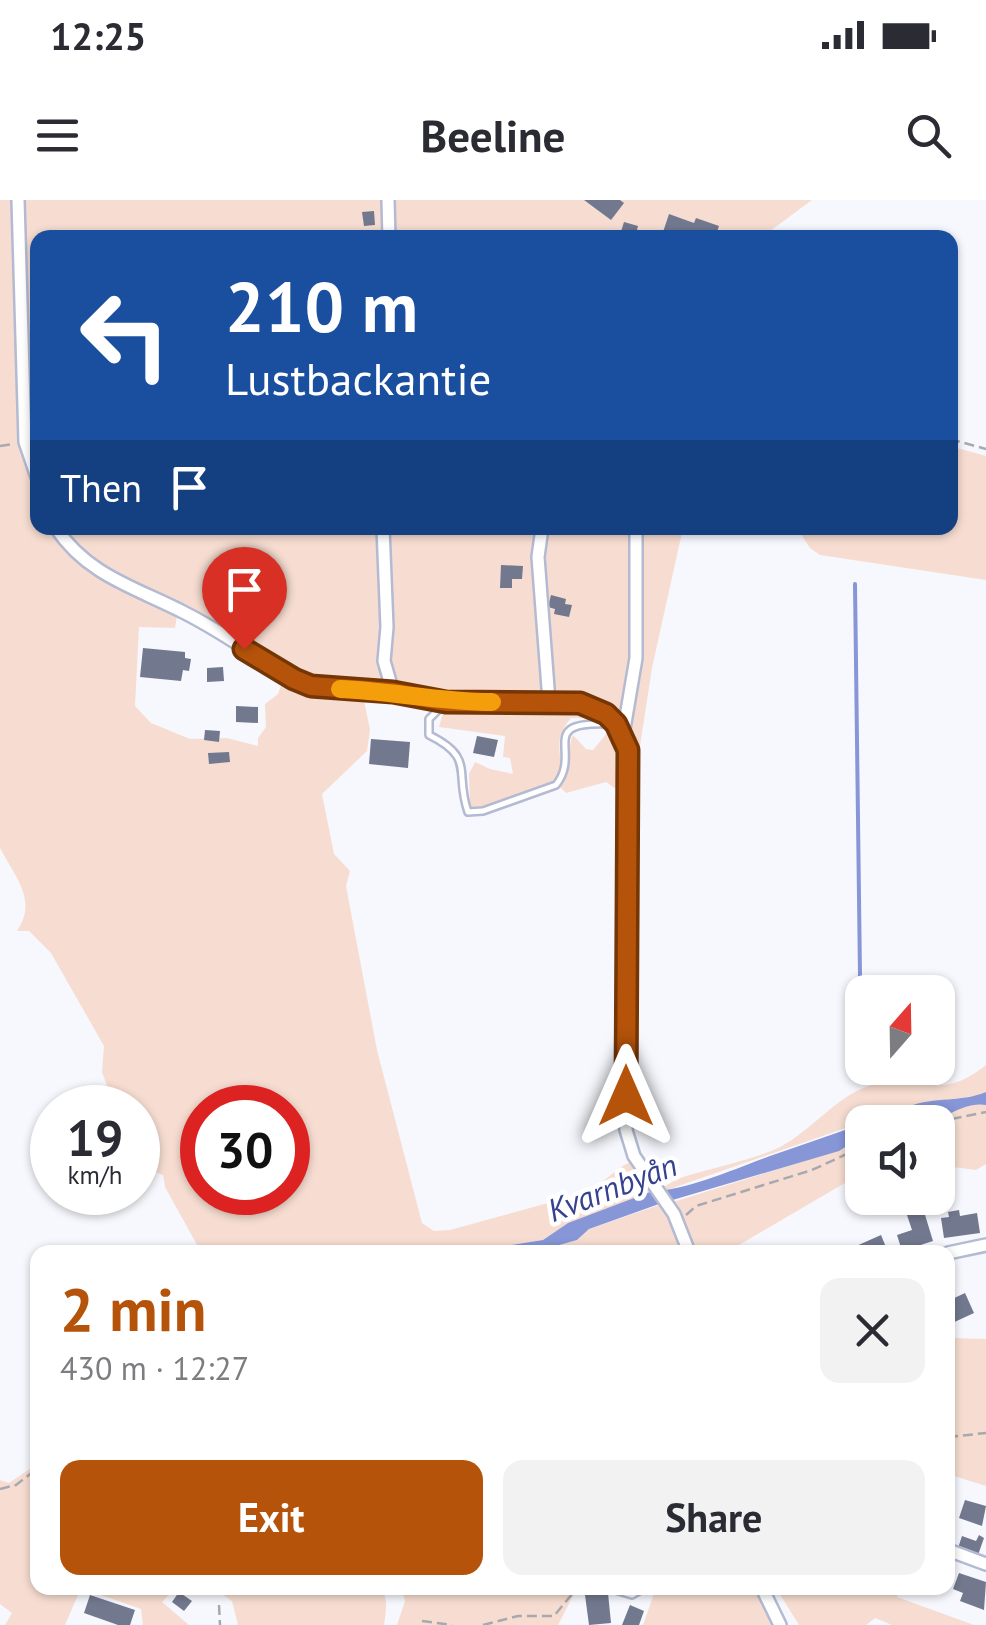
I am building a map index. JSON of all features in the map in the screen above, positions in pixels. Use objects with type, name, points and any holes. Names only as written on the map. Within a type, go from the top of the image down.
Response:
[{"type":"street","points":[[18,200],[24,442],[30,458]]},
{"type":"street","points":[[388,200],[389,230]]},
{"type":"street","points":[[61,535],[76,555],[99,572],[187,614],[294,679],[331,688],[393,692],[446,702],[580,703],[606,714],[620,730],[628,750],[626,1130],[634,1156],[670,1208],[686,1245]]},
{"type":"street","points":[[383,535],[387,627],[384,660],[393,692]]},
{"type":"street","points":[[541,535],[538,557],[550,701]]},
{"type":"street","points":[[620,730],[636,658],[636,535]]},
{"type":"street","points":[[955,1252],[986,1245]]},
{"type":"street","points":[[955,1553],[986,1564]]},
{"type":"street","points":[[765,1595],[780,1625]]},
{"type":"lane","points":[[446,702],[429,719],[429,734],[448,744],[461,761],[463,799],[468,812],[501,806],[556,785],[564,768],[563,741],[570,728],[584,722],[620,730]]},
{"type":"path","points":[[958,441],[986,449]]},
{"type":"path","points":[[0,446],[24,442]]},
{"type":"path","points":[[955,1118],[986,1112]]},
{"type":"path","points":[[678,1223],[696,1206],[812,1170],[845,1155]]},
{"type":"path","points":[[955,1436],[986,1433]]},
{"type":"path","points":[[0,1488],[16,1484],[30,1474]]},
{"type":"path","points":[[483,1625],[518,1616],[554,1616],[571,1595]]},
{"type":"path","points":[[219,1605],[220,1625]]},
{"type":"path","points":[[422,1621],[452,1625]]},
{"type":"shaded area","points":[[0,200],[812,200],[771,230],[30,230],[30,535],[681,535],[652,668],[640,746],[619,719],[571,718],[561,736],[560,771],[552,783],[519,798],[475,810],[470,807],[469,774],[475,762],[513,774],[510,758],[503,757],[505,736],[439,727],[443,713],[452,706],[451,694],[361,686],[370,730],[367,751],[322,794],[334,854],[350,871],[346,886],[377,1050],[422,1223],[434,1231],[450,1230],[588,1192],[634,1161],[656,1192],[568,1223],[543,1240],[510,1245],[197,1245],[181,1215],[310,1215],[310,1085],[180,1085],[180,1214],[160,1173],[160,1085],[107,1085],[102,1072],[104,1046],[51,953],[29,931],[17,931],[25,909],[22,889],[0,848]],"holes":[[[179,603],[288,666],[278,694],[265,704],[266,727],[258,738],[258,746],[227,738],[190,739],[151,723],[135,706],[139,627],[175,628]]]},
{"type":"shaded area","points":[[958,448],[986,456],[986,580],[820,555],[802,535],[958,535]]},
{"type":"shaded area","points":[[607,733],[616,736],[621,751],[619,791],[606,782],[566,793],[560,787],[567,774],[573,735],[586,749],[593,750]]},
{"type":"shaded area","points":[[986,1065],[986,1092],[912,1105],[845,1105],[845,1128],[664,1191],[662,1188],[677,1179],[780,1147],[863,1088],[955,1085]]},
{"type":"shaded area","points":[[986,1105],[986,1164],[976,1170],[955,1167],[955,1110]]},
{"type":"shaded area","points":[[845,1148],[845,1183],[739,1245],[694,1245],[673,1202]]},
{"type":"shaded area","points":[[662,1204],[680,1245],[560,1245],[577,1240],[589,1229]]},
{"type":"shaded area","points":[[955,1338],[986,1339],[986,1486],[955,1476]]},
{"type":"shaded area","points":[[30,1469],[30,1595],[78,1595],[65,1625],[5,1625],[12,1613],[0,1604],[0,1480],[9,1483]]},
{"type":"shaded area","points":[[101,1595],[168,1595],[162,1602],[189,1625],[143,1625],[141,1609]]},
{"type":"shaded area","points":[[223,1595],[384,1595],[386,1601],[384,1625],[238,1625],[232,1601]]},
{"type":"shaded area","points":[[403,1595],[573,1595],[558,1625],[397,1625],[405,1601]]},
{"type":"shaded area","points":[[654,1595],[761,1595],[776,1625],[643,1625]]},
{"type":"shaded area","points":[[780,1595],[898,1595],[974,1625],[892,1625],[875,1618],[866,1625],[799,1625]]},
{"type":"water","points":[[986,1092],[986,1105],[955,1112],[955,1105],[914,1105]]},
{"type":"water","points":[[845,1130],[845,1147],[839,1151],[659,1204],[589,1229],[577,1240],[560,1245],[510,1245],[543,1240],[568,1223],[650,1192],[711,1178]]},
{"type":"building","points":[[584,200],[620,200],[624,203],[611,220]]},
{"type":"building","points":[[374,211],[375,225],[364,226],[362,212]]},
{"type":"building","points":[[669,214],[719,226],[718,230],[664,230]]},
{"type":"building","points":[[624,222],[638,226],[637,230],[622,230]]},
{"type":"building","points":[[501,565],[523,566],[522,579],[512,579],[512,588],[500,588]]},
{"type":"building","points":[[551,595],[572,605],[569,617],[554,614],[555,609],[548,607]]},
{"type":"building","points":[[143,648],[185,652],[185,658],[191,659],[189,671],[183,670],[181,681],[140,677]]},
{"type":"building","points":[[223,667],[224,681],[207,682],[207,668]]},
{"type":"building","points":[[236,706],[258,707],[258,723],[236,722]]},
{"type":"building","points":[[205,730],[220,731],[219,742],[204,740]]},
{"type":"building","points":[[477,736],[498,740],[494,757],[473,753]]},
{"type":"building","points":[[371,739],[410,742],[408,768],[369,764]]},
{"type":"building","points":[[229,752],[230,762],[209,764],[208,753]]},
{"type":"building","points":[[959,1210],[960,1216],[977,1213],[980,1233],[944,1238],[941,1218],[955,1215]]},
{"type":"building","points":[[907,1215],[925,1215],[933,1241],[900,1245],[897,1235],[912,1230]]},
{"type":"building","points":[[881,1235],[885,1245],[858,1245]]},
{"type":"building","points":[[965,1293],[974,1313],[955,1322],[955,1298]]},
{"type":"building","points":[[965,1500],[986,1506],[982,1526],[959,1518]]},
{"type":"building","points":[[979,1535],[984,1538],[978,1555],[958,1548],[962,1536],[976,1541]]},
{"type":"building","points":[[959,1573],[986,1582],[984,1610],[960,1601],[963,1593],[955,1590]]},
{"type":"building","points":[[90,1595],[135,1610],[130,1625],[118,1625],[84,1613]]},
{"type":"building","points":[[177,1595],[192,1601],[184,1611],[172,1602]]},
{"type":"building","points":[[585,1595],[608,1595],[611,1623],[589,1625]]},
{"type":"building","points":[[630,1605],[644,1611],[639,1625],[622,1625]]},
{"type":"waterway","points":[[855,584],[860,975]]},
{"type":"slow traffic","points":[[340,689],[393,692],[446,702],[492,702]]},
{"type":"route","points":[[244,649],[311,686],[393,692],[446,702],[580,703],[606,714],[616,724],[628,750],[626,1096]]},
{"type":"water label","name":"Kvarnbyån","points":[[612,1187]]}]
